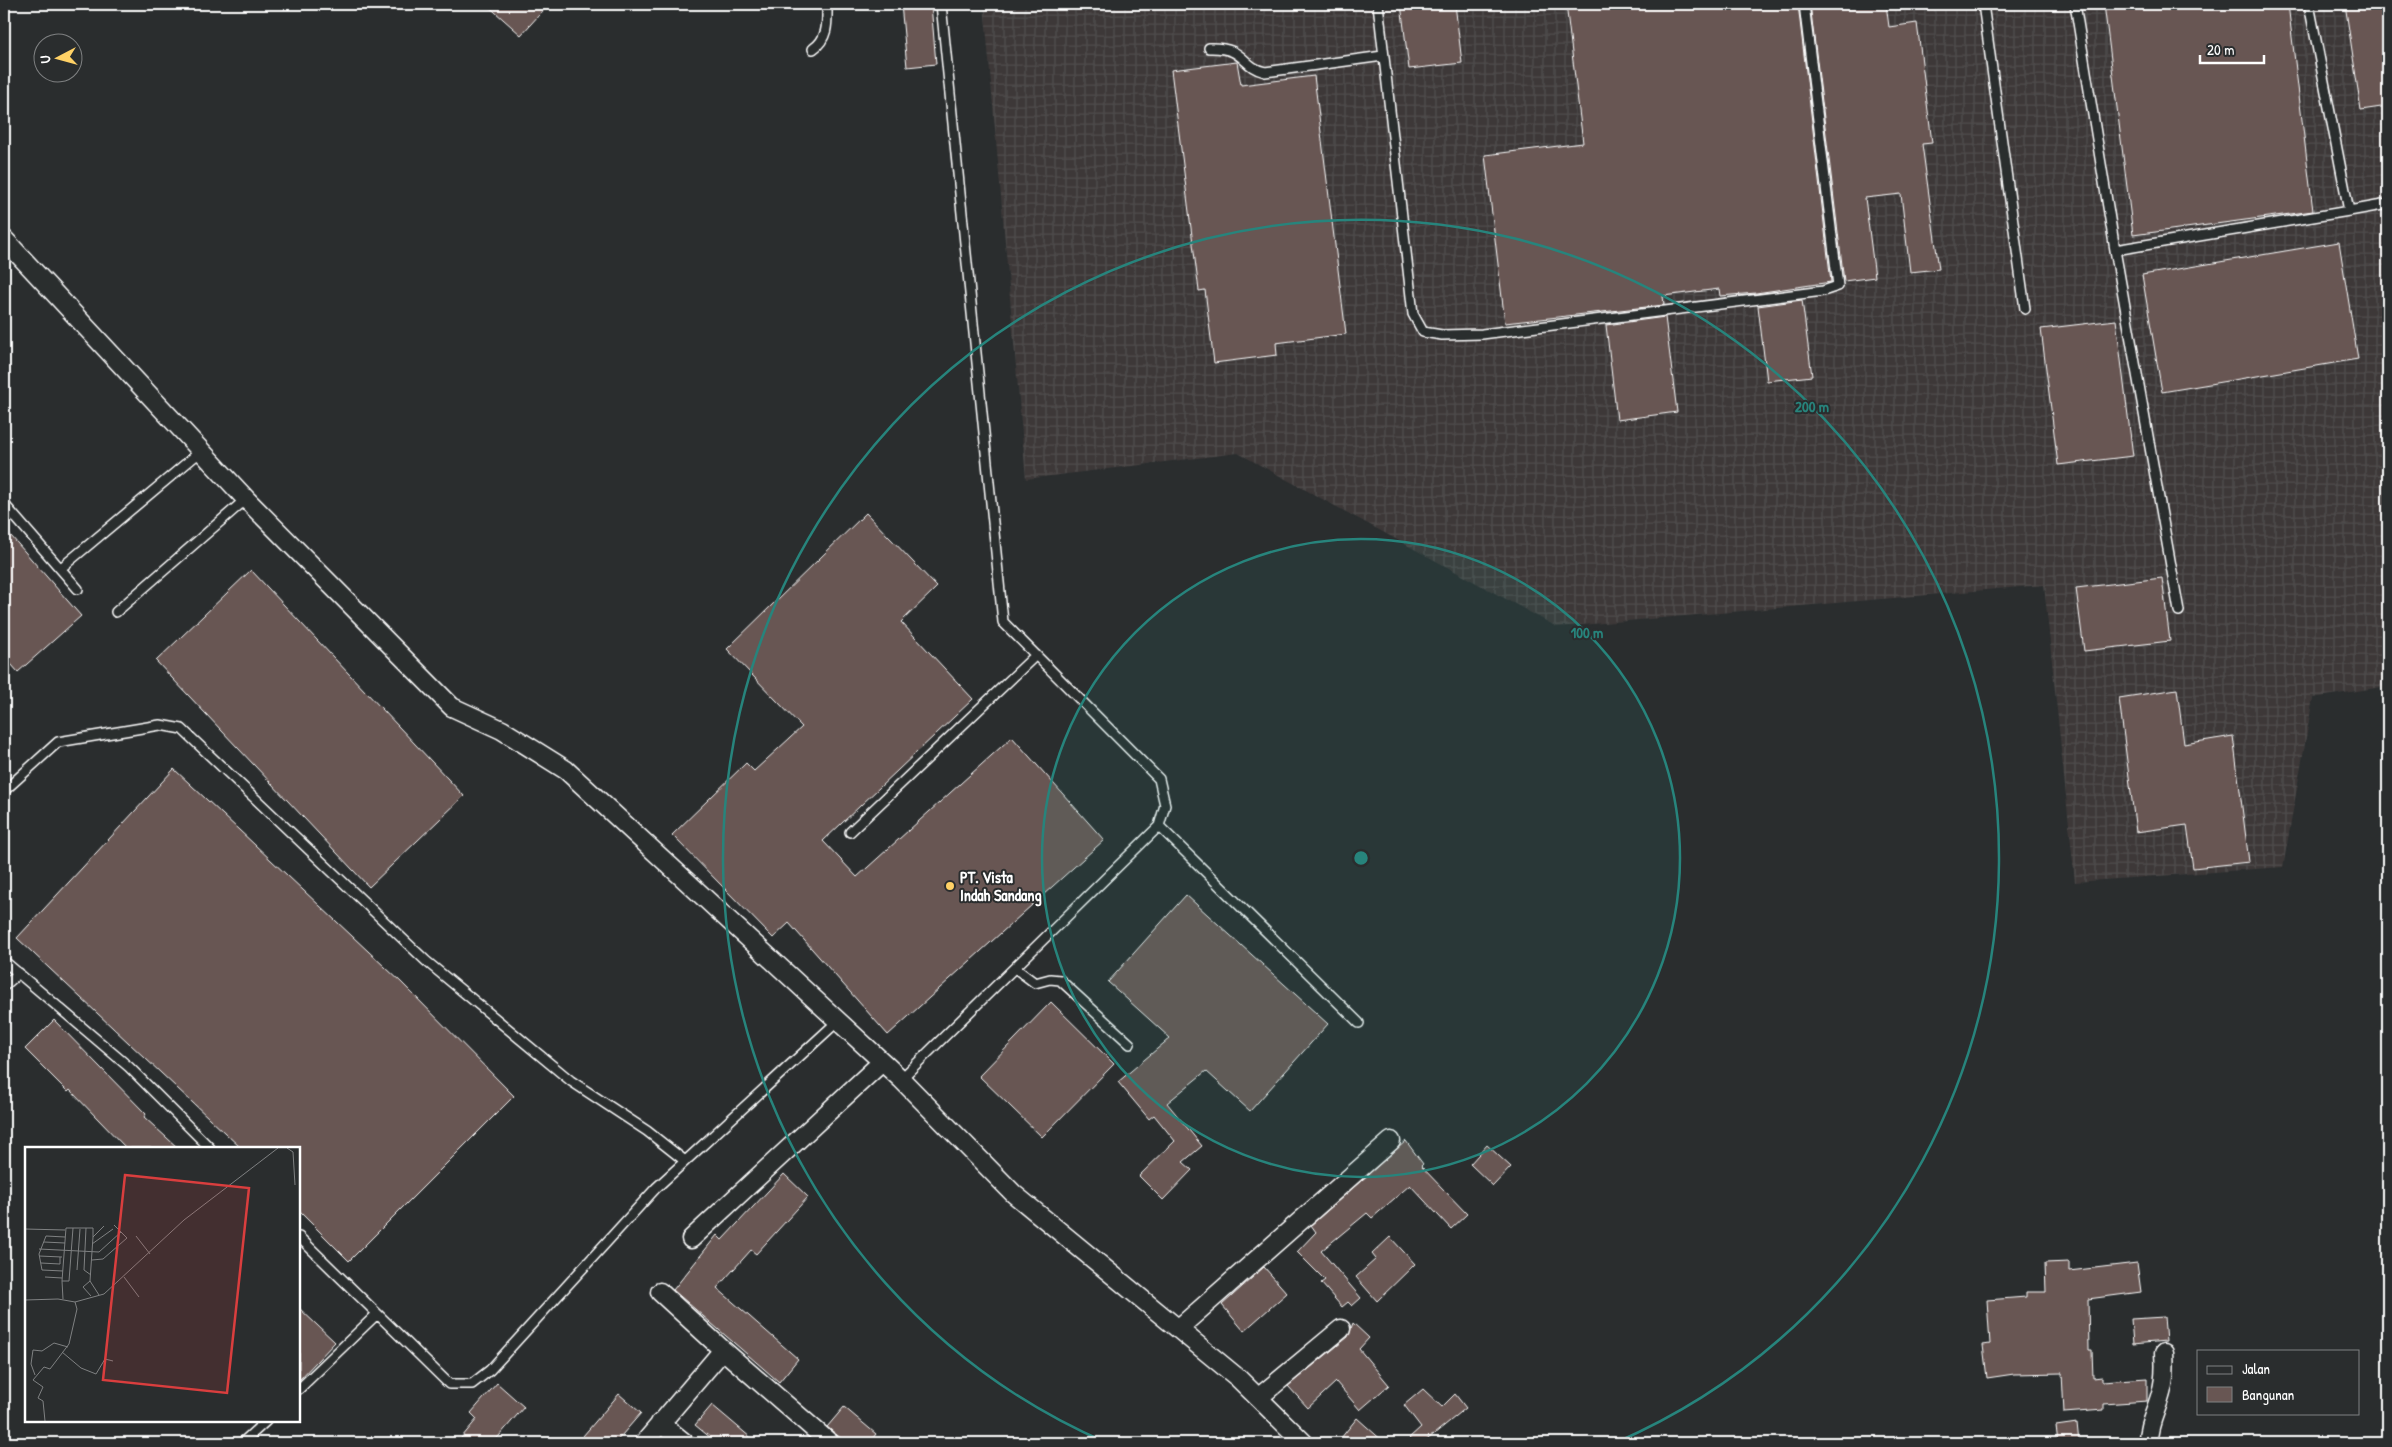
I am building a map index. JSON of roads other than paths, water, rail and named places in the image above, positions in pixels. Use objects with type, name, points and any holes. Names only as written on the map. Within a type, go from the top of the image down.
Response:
[{"type":"street","points":[[4,238],[246,499],[452,707],[502,730],[566,770],[900,1079],[1014,1194],[1238,1378],[1304,1443]]},
{"type":"street","points":[[691,1239],[882,1062]]},
{"type":"street","points":[[1178,1328],[1390,1140]]},
{"type":"street","points":[[660,1292],[723,1350],[830,1443]]},
{"type":"street","points":[[1258,1398],[1341,1329]]},
{"type":"street","points":[[644,1443],[723,1350]]},
{"type":"street","points":[[2148,1443],[2161,1393],[2165,1367],[2164,1353]]},
{"type":"street","points":[[660,1423],[685,1443]]},
{"type":"lane","points":[[813,49],[822,43],[826,30],[827,4]]},
{"type":"lane","points":[[900,1079],[1159,826],[1165,805],[1159,779],[1003,622],[941,4]]},
{"type":"lane","points":[[1378,4],[1413,314],[1423,332],[1442,335],[1482,334],[1823,291],[1838,286],[1804,4]]},
{"type":"lane","points":[[1983,4],[2025,309]]},
{"type":"lane","points":[[2075,4],[2115,250],[2179,611]]},
{"type":"lane","points":[[2309,4],[2349,211]]},
{"type":"lane","points":[[1209,48],[1234,50],[1257,70],[1266,72],[1383,56]]},
{"type":"lane","points":[[2115,250],[2388,204]]},
{"type":"lane","points":[[61,568],[200,450]]},
{"type":"lane","points":[[116,612],[246,499]]},
{"type":"lane","points":[[4,504],[78,588]]},
{"type":"lane","points":[[850,832],[1036,655]]},
{"type":"lane","points":[[4,791],[58,742],[160,725],[182,729],[426,962],[571,1081],[647,1131],[685,1161]]},
{"type":"lane","points":[[1159,826],[1359,1023]]},
{"type":"lane","points":[[4,961],[129,1067],[209,1147]]},
{"type":"lane","points":[[1015,968],[1035,983],[1050,979],[1060,980],[1130,1044]]},
{"type":"lane","points":[[4,986],[18,974]]},
{"type":"lane","points":[[300,1238],[449,1384],[472,1384],[490,1370],[656,1188],[838,1021]]},
{"type":"lane","points":[[300,1388],[377,1314]]},
{"type":"lane","points":[[242,1443],[265,1422]]},
{"type":"place","name":"PT. Vista Indah Sandang","points":[[950,886]]}]
